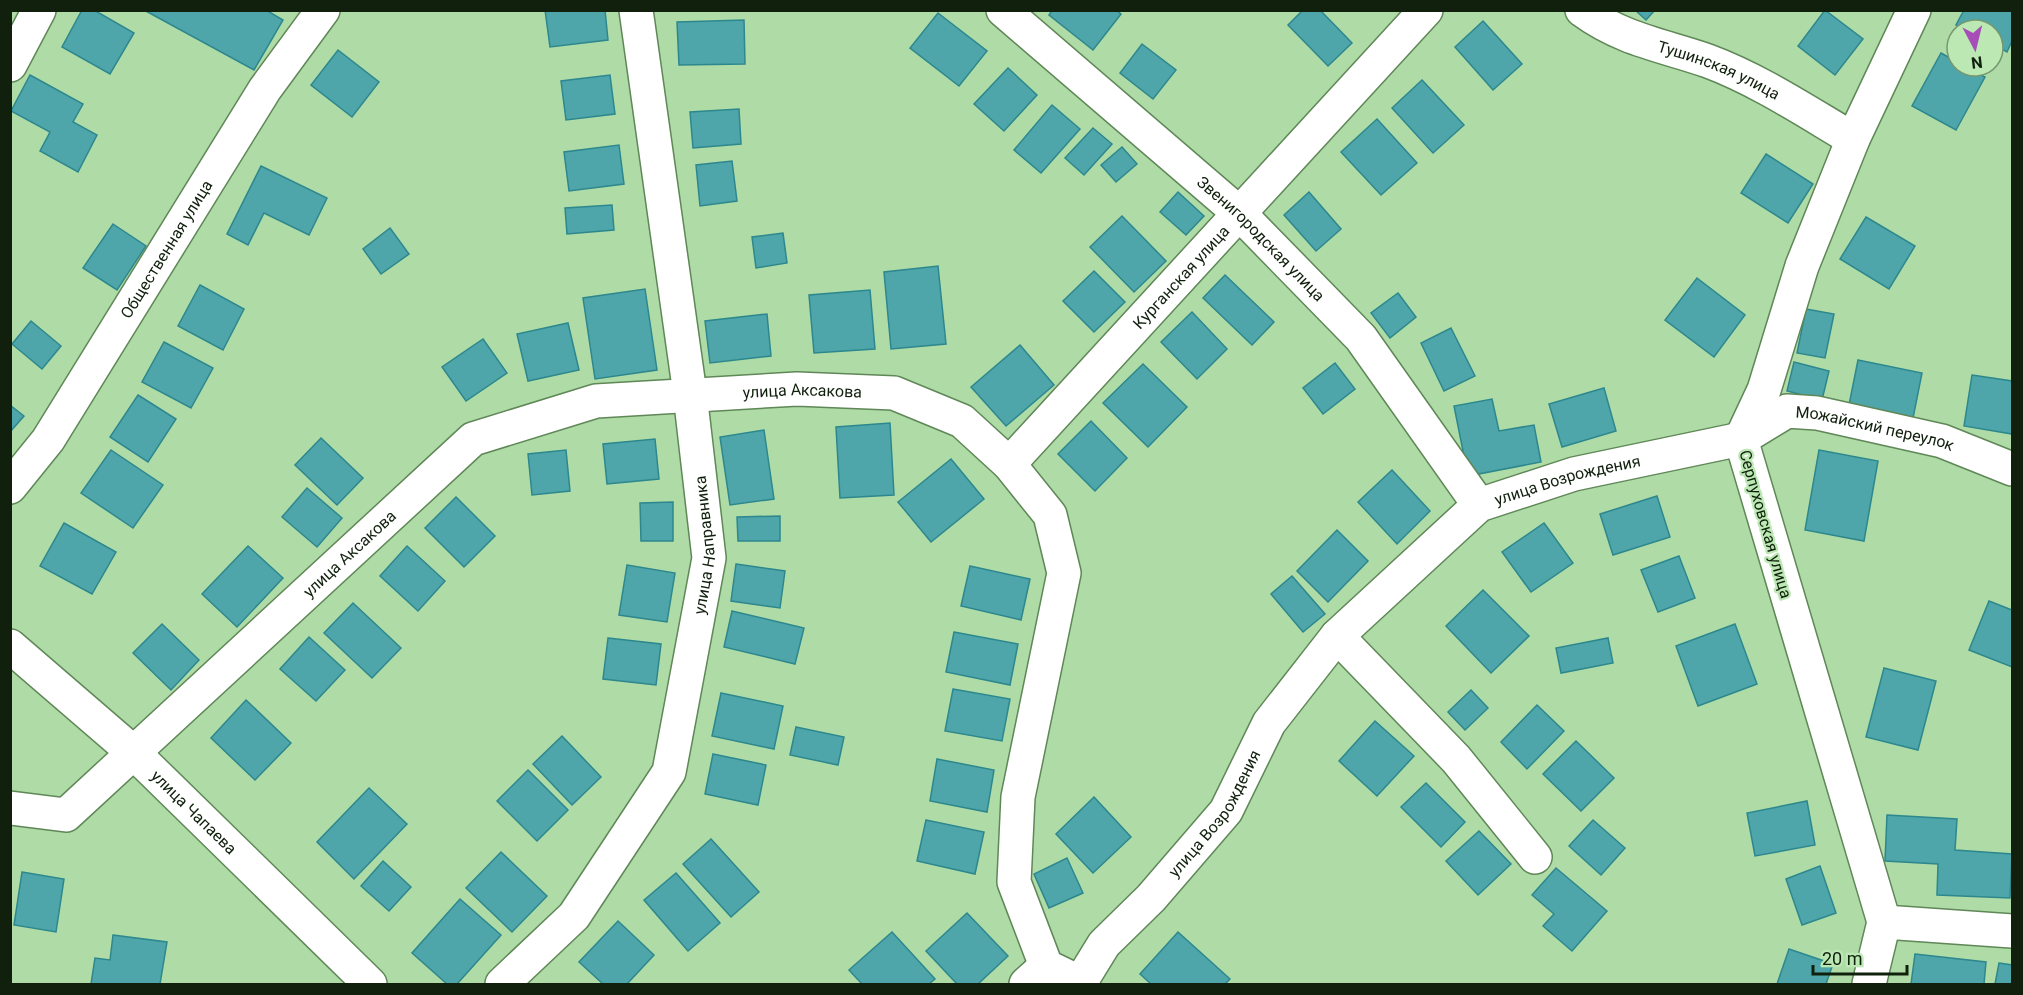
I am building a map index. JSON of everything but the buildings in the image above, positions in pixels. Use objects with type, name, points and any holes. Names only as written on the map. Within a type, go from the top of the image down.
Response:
[{"type":"street","points":[[10,65],[39,10]]},
{"type":"street","name":"Общественная улица","points":[[10,487],[48,440],[265,89],[323,10]]},
{"type":"street","name":"улица Направника","points":[[502,984],[574,916],[669,772],[709,558],[690,394],[636,10]]},
{"type":"street","name":"Звенигородская улица","points":[[1003,10],[1239,213],[1361,338],[1479,506]]},
{"type":"street","name":"Курганская улица","points":[[1009,464],[1426,10]]},
{"type":"street","name":"Тушинская улица","points":[[1582,10],[1603,26],[1658,48],[1709,62],[1784,98],[1853,139]]},
{"type":"street","name":"Серпуховская улица","points":[[1884,922],[1741,439],[1764,390],[1802,266],[1853,139],[1914,10]]},
{"type":"street","name":"улица Аксакова","points":[[10,808],[66,815],[472,440],[596,401],[797,389],[894,393],[962,421],[1009,464],[1050,514],[1064,573],[1018,797],[1014,882],[1036,975],[1081,984]]},
{"type":"street","name":"Можайский переулок","points":[[1741,439],[1787,411],[1817,413],[1942,441],[2013,469]]},
{"type":"street","name":"улица Возрождения","points":[[1081,984],[1104,944],[1151,898],[1226,811],[1269,723],[1337,636],[1479,506],[1574,474],[1741,439]]},
{"type":"street","points":[[1337,636],[1456,759],[1535,857]]},
{"type":"street","name":"улица Чапаева","points":[[10,646],[134,753],[370,984]]},
{"type":"street","points":[[1869,984],[1884,922],[2013,931]]}]
